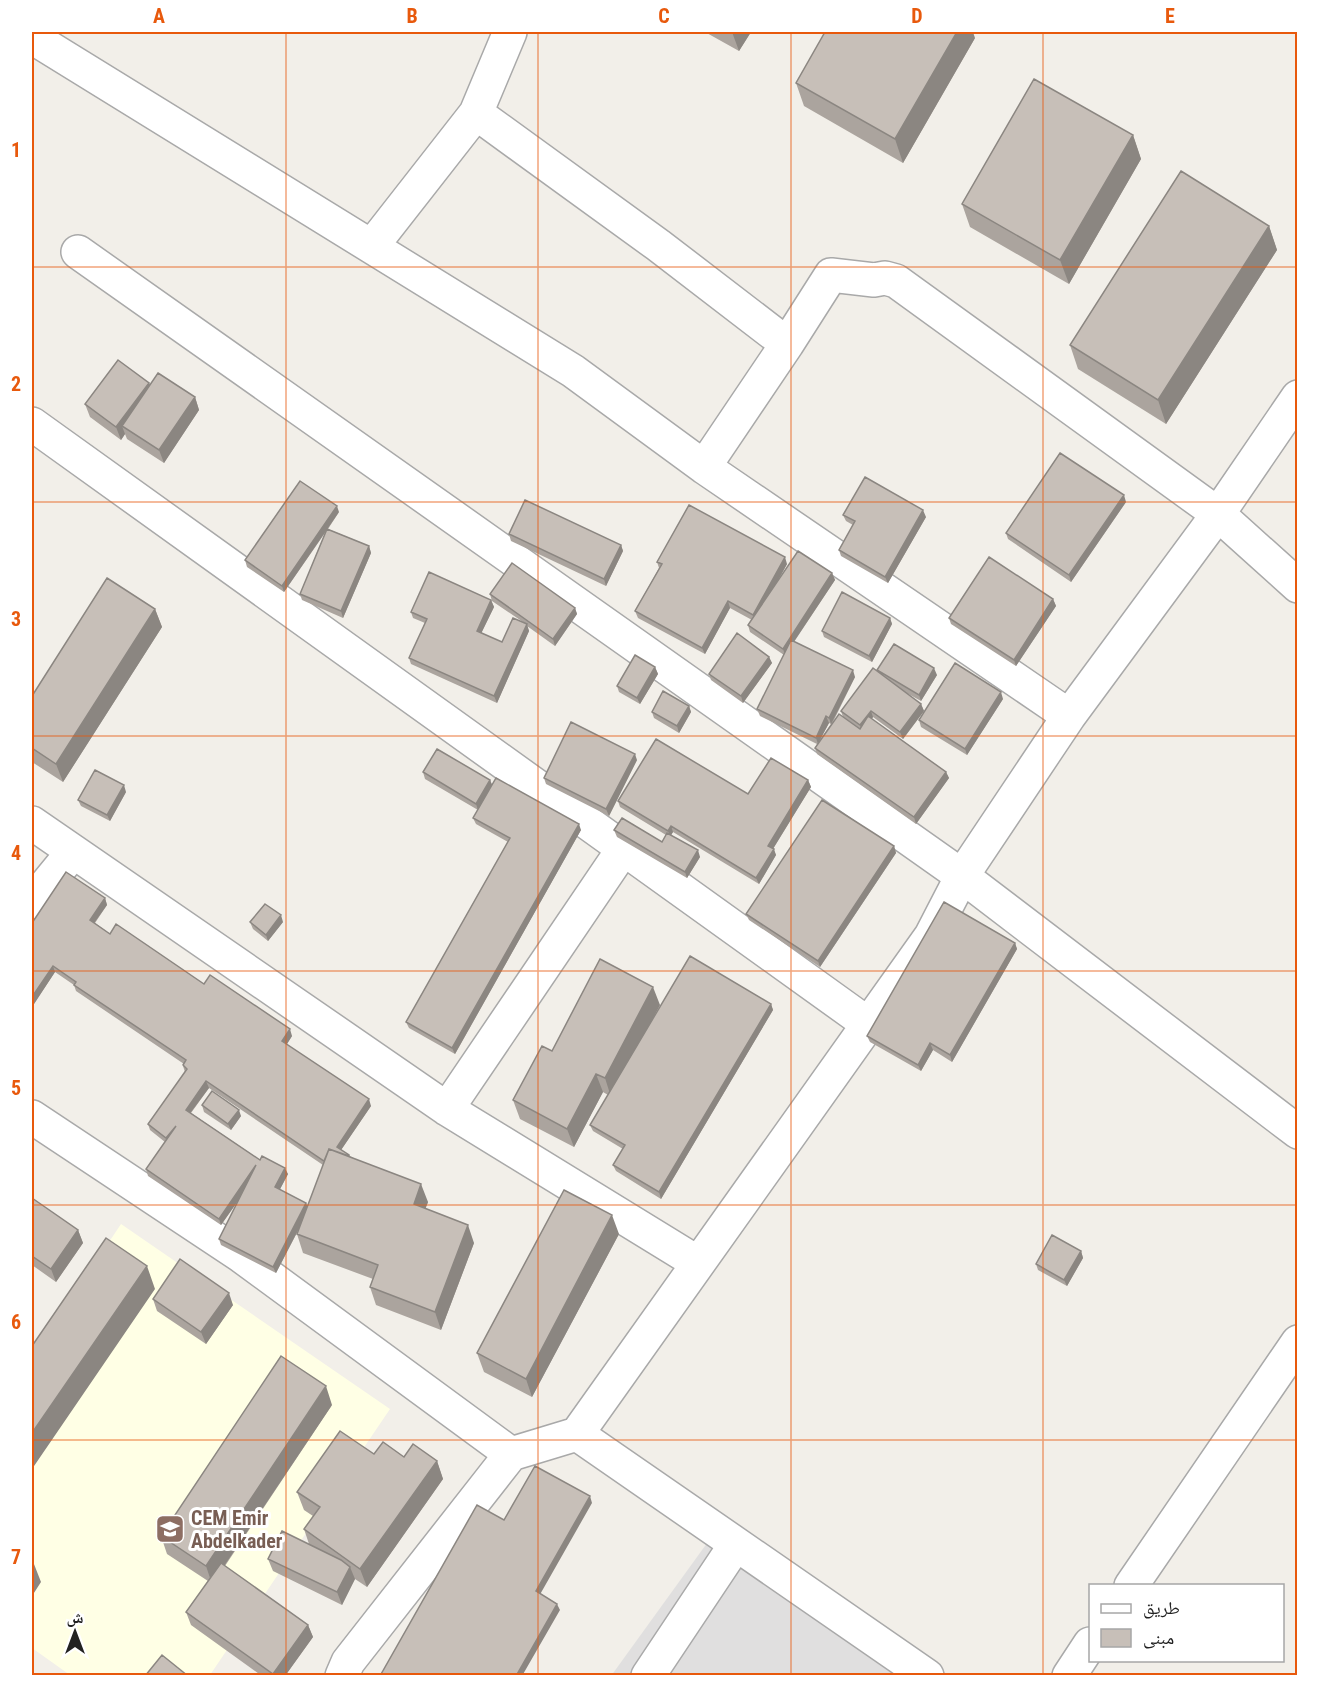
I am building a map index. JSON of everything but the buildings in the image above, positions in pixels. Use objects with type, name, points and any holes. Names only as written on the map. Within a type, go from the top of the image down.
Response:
[{"type":"street","points":[[42,32],[35,39],[573,371],[704,467],[1069,716]]},
{"type":"street","points":[[372,246],[476,113],[510,32]]},
{"type":"street","points":[[476,113],[658,245],[787,344]]},
{"type":"street","points":[[78,252],[962,876],[1298,1132]]},
{"type":"street","points":[[704,467],[831,275],[874,280],[885,278],[896,281],[1218,514],[1298,586]]},
{"type":"street","points":[[342,1676],[348,1662],[511,1454],[577,1434],[931,936],[962,876],[1069,716],[1218,514],[1298,397]]},
{"type":"street","points":[[32,424],[868,1024]]},
{"type":"street","points":[[32,823],[447,1109],[698,1263]]},
{"type":"street","points":[[447,1109],[624,848]]},
{"type":"street","points":[[32,902],[73,852]]},
{"type":"street","points":[[32,1117],[240,1255],[511,1454]]},
{"type":"street","points":[[1132,1584],[1298,1342]]},
{"type":"street","points":[[577,1434],[927,1676]]},
{"type":"street","points":[[648,1676],[736,1544]]},
{"type":"street","points":[[1069,1676],[1089,1646]]},
{"type":"shaded area","name":"CEM Emir Abdelkader","points":[[121,1224],[390,1409],[210,1675],[70,1675],[32,1648],[32,1357]]},
{"type":"shaded area","points":[[710,1539],[899,1676],[611,1676]]},
{"type":"place","name":"CEM Emir Abdelkader","points":[[170,1529]]}]
